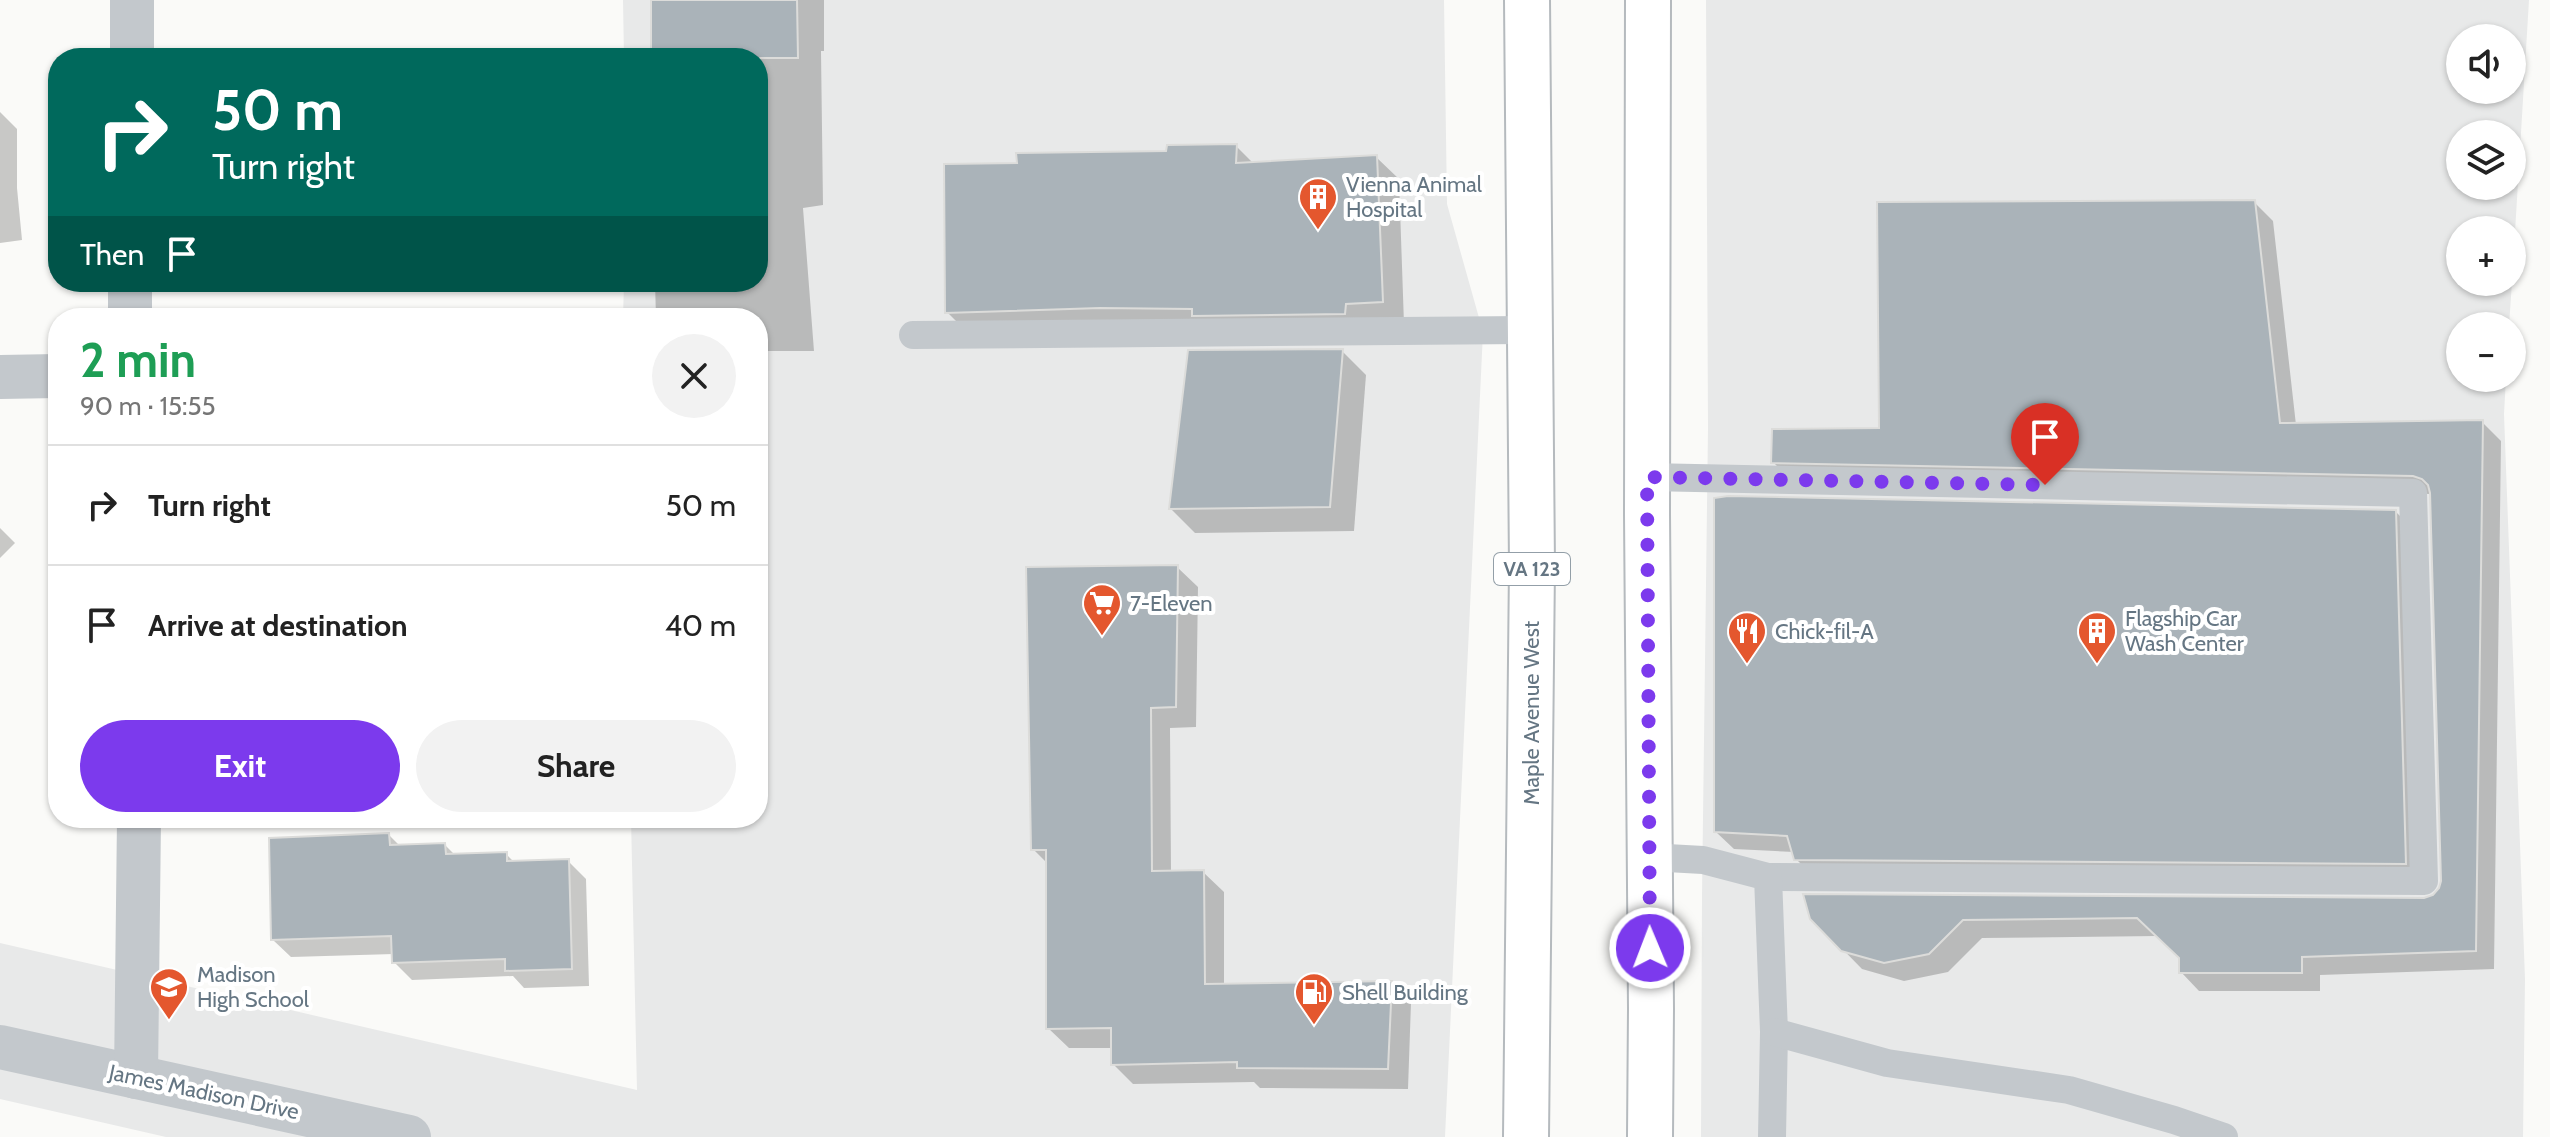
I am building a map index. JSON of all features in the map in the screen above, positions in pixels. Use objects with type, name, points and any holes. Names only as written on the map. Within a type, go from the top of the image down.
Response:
[{"type":"main road","name":"Maple Avenue West","points":[[1526,1137],[1532,566],[1527,0]]},
{"type":"main road","points":[[1648,0],[1650,1137]]},
{"type":"street","points":[[132,0],[132,48]]},
{"type":"street","points":[[0,377],[48,376]]},
{"type":"street","points":[[136,1077],[139,828]]},
{"type":"street","name":"James Madison Drive","points":[[0,1047],[409,1137]]},
{"type":"lane","points":[[913,335],[1530,330]]},
{"type":"lane","points":[[1647,477],[2413,493],[2424,881],[1768,877],[1703,860],[1649,857]]},
{"type":"lane","points":[[1768,877],[1774,1032],[1772,1137]]},
{"type":"lane","points":[[1774,1032],[1887,1063],[2069,1090],[2224,1137]]},
{"type":"shaded area","points":[[623,0],[1444,0],[1447,204],[1483,332],[1445,1137],[166,1137],[0,1099],[0,943],[637,1090],[631,828],[768,828],[768,308],[623,308],[624,292],[768,292],[768,48],[624,48]]},
{"type":"shaded area","points":[[1706,0],[2529,0],[2526,50],[2526,24],[2446,24],[2446,104],[2523,104],[2522,120],[2446,120],[2446,200],[2517,200],[2516,216],[2446,216],[2446,296],[2511,296],[2510,312],[2446,312],[2446,392],[2505,392],[2525,979],[2523,1137],[1701,1137],[1708,428]]},
{"type":"building","points":[[651,0],[797,0],[798,58],[768,58],[768,48],[651,48]]},
{"type":"building","points":[[1237,144],[1236,163],[1377,155],[1383,302],[1346,304],[1345,314],[1192,316],[1192,309],[1100,308],[945,313],[944,164],[1017,163],[1016,153],[1166,151],[1167,145]]},
{"type":"building","points":[[2255,200],[2280,423],[2483,420],[2476,951],[2302,957],[2302,973],[2179,973],[2179,958],[2137,918],[1963,920],[1929,954],[1884,963],[1841,951],[1810,919],[1803,894],[2424,898],[2433,895],[2439,888],[2430,493],[2422,479],[2413,476],[1771,463],[1772,429],[1879,428],[1877,202]]},
{"type":"building","points":[[1343,349],[1330,507],[1169,509],[1188,350]]},
{"type":"building","name":"Flagship Car Wash Center","points":[[1714,498],[2396,510],[2406,864],[1794,860],[1787,836],[1714,832]]},
{"type":"building","points":[[1178,565],[1176,707],[1151,708],[1152,871],[1204,870],[1205,984],[1392,981],[1388,1069],[1237,1068],[1237,1062],[1111,1065],[1111,1028],[1046,1029],[1046,850],[1031,850],[1026,567]]},
{"type":"building","points":[[389,833],[390,845],[445,843],[446,854],[507,852],[507,861],[569,859],[572,969],[505,971],[505,959],[392,963],[391,936],[271,940],[269,838]]},
{"type":"place","name":"Vienna Animal Hospital","points":[[1318,231]]},
{"type":"place","name":"7-Eleven","points":[[1102,637]]},
{"type":"place","name":"Chick-fil-A","points":[[1747,665]]},
{"type":"place","name":"Flagship Car Wash Center","points":[[2097,665]]},
{"type":"place","name":"Madison High School","points":[[169,1021]]},
{"type":"place","name":"Shell Building","points":[[1314,1026]]},
{"type":"route","points":[[1650,948],[1647,477],[2045,485]]}]
